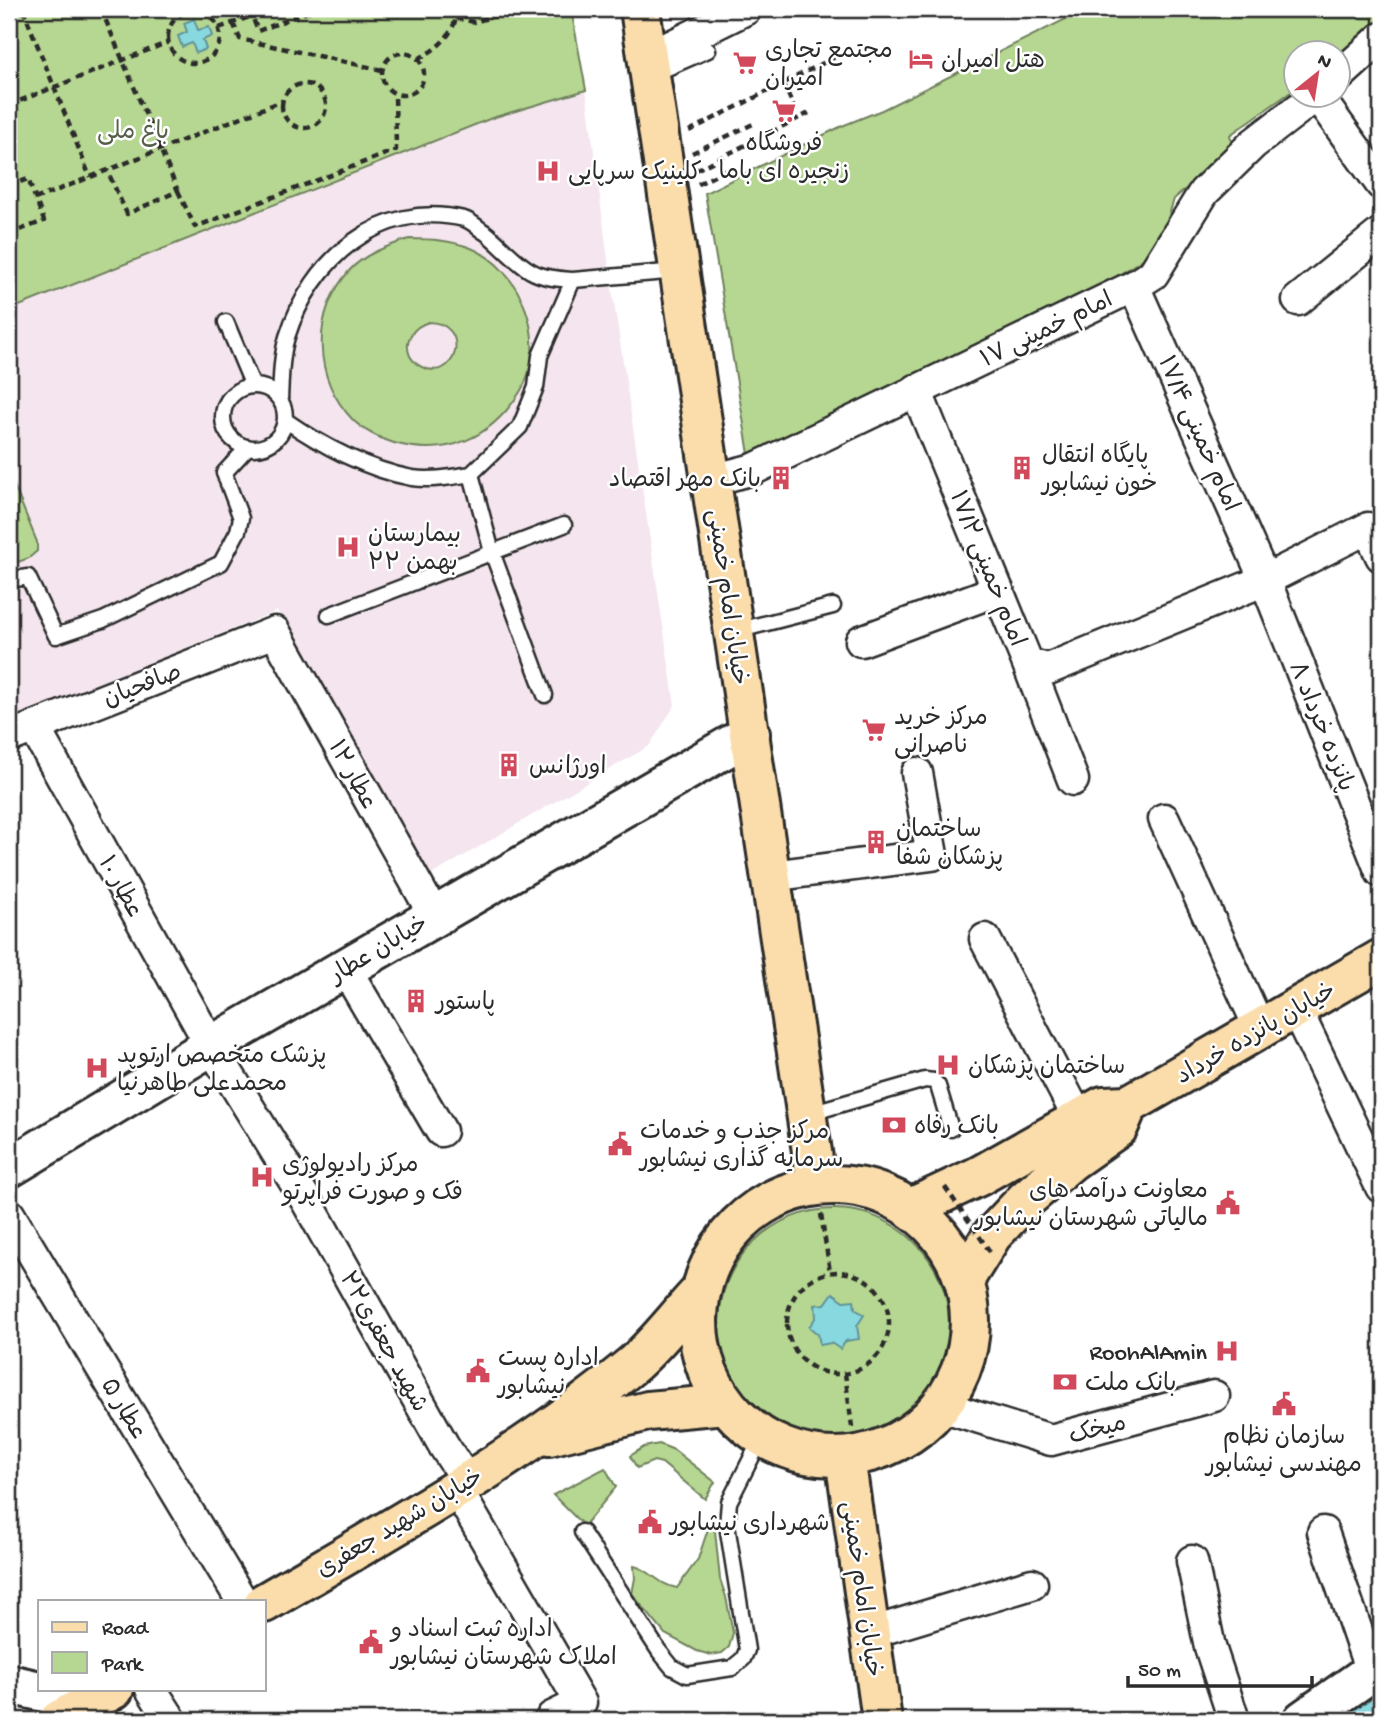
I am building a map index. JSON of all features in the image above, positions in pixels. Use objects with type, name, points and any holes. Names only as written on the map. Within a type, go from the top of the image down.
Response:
[{"type":"main road","name":"خیابان امام خمینی","points":[[640,9],[817,1185]]},
{"type":"main road","name":"خیابان پانزده خرداد","points":[[911,1209],[979,1176],[1103,1106],[1128,1105],[1381,959]]},
{"type":"main road","name":"خیابان پانزده خرداد","points":[[980,1267],[992,1235],[1024,1200],[1071,1161],[1118,1128],[1128,1105]]},
{"type":"main road","points":[[817,1185],[850,1185],[882,1193],[911,1209],[980,1267],[961,1371],[941,1406],[914,1432],[881,1449],[850,1456],[816,1457],[788,1449],[762,1437],[740,1420],[726,1404],[705,1365],[697,1329],[700,1292],[711,1260],[730,1232],[754,1210],[784,1194],[817,1185]]},
{"type":"main road","name":"خیابان شهید جعفری","points":[[266,1602],[533,1440],[633,1364],[700,1292]]},
{"type":"main road","name":"خیابان شهید جعفری","points":[[533,1440],[648,1411],[726,1404]]},
{"type":"main road","name":"خیابان امام خمینی","points":[[850,1456],[882,1720]]},
{"type":"main road","points":[[60,1720],[107,1693]]},
{"type":"street","points":[[648,66],[746,9]]},
{"type":"street","points":[[1352,64],[1381,38]]},
{"type":"street","name":"امام خمینی ۱۷","points":[[712,480],[754,469],[1134,286],[1153,274],[1204,192],[1253,144],[1301,108]]},
{"type":"street","points":[[1327,108],[1381,184]]},
{"type":"street","points":[[1298,300],[1381,233]]},
{"type":"street","name":"امام خمینی ۱۷/۴","points":[[1134,286],[1265,580]]},
{"type":"street","name":"امام خمینی ۱۷/۲","points":[[916,390],[1027,664],[1048,669],[1265,580],[1368,528],[1381,556]]},
{"type":"street","name":"پانزده خرداد ۸","points":[[1265,580],[1381,872]]},
{"type":"street","points":[[861,641],[998,590]]},
{"type":"street","name":"صافحیان","points":[[21,732],[275,632]]},
{"type":"street","name":"عطار ۱۲","points":[[275,632],[434,915]]},
{"type":"street","points":[[1027,664],[1073,780]]},
{"type":"street","name":"عطار ۱۰","points":[[21,732],[306,1200]]},
{"type":"street","name":"خیابان عطار","points":[[9,1168],[434,915],[750,734]]},
{"type":"street","points":[[771,876],[932,855],[917,773]]},
{"type":"street","points":[[1164,819],[1260,1029]]},
{"type":"street","points":[[985,939],[1070,1102],[1081,1118]]},
{"type":"street","points":[[345,968],[441,1131]]},
{"type":"street","points":[[1295,1007],[1381,1187]]},
{"type":"street","name":"شهید جعفری۲۲","points":[[306,1200],[444,1446],[461,1484],[581,1703],[552,1717]]},
{"type":"street","name":"عطار ۵","points":[[9,1214],[241,1600]]},
{"type":"street","name":"میخک","points":[[941,1406],[1051,1440],[1214,1396]]},
{"type":"street","points":[[1303,1720],[1376,1669],[1323,1532]]},
{"type":"street","points":[[1192,1562],[1210,1647],[1234,1720]]},
{"type":"street","points":[[870,1633],[1032,1584]]},
{"type":"street","points":[[9,1684],[44,1692],[107,1693]]},
{"type":"street","points":[[153,1690],[172,1720]]},
{"type":"lane","points":[[648,66],[708,50]]},
{"type":"lane","points":[[280,400],[263,388],[253,386],[235,393],[224,410],[225,429],[231,438],[248,447],[258,448],[276,439],[285,420],[280,400],[282,362],[287,336],[309,289],[324,266],[338,252],[376,228],[416,214],[467,219],[531,271],[556,279],[573,280],[680,270]]},
{"type":"lane","points":[[285,420],[333,450],[392,472],[413,478],[442,479],[471,474],[520,427],[536,387],[540,356],[573,280]]},
{"type":"lane","points":[[226,322],[253,386]]},
{"type":"lane","points":[[9,580],[28,577],[56,636],[103,620],[221,563],[239,531],[241,517],[224,474],[248,447]]},
{"type":"lane","points":[[471,474],[492,552],[545,695]]},
{"type":"lane","points":[[330,615],[564,525]]},
{"type":"lane","points":[[734,632],[833,606]]},
{"type":"lane","points":[[806,1114],[925,1080],[934,1081],[938,1086],[951,1129]]},
{"type":"lane","points":[[582,1532],[659,1651],[673,1667],[687,1675],[732,1668],[743,1659],[747,1650],[727,1525],[729,1502],[762,1437]]},
{"type":"path","points":[[23,9],[90,177]]},
{"type":"path","points":[[101,9],[195,227],[396,150],[395,94]]},
{"type":"path","points":[[249,9],[258,31],[315,9]]},
{"type":"path","points":[[418,59],[432,52],[445,40],[456,18],[457,9]]},
{"type":"path","points":[[456,18],[474,22],[521,9]]},
{"type":"path","points":[[192,11],[208,15],[219,28],[219,45],[209,58],[202,62],[185,61],[172,50],[169,42],[171,25],[183,13],[192,11]]},
{"type":"path","points":[[219,28],[252,16]]},
{"type":"path","points":[[233,23],[240,39],[382,70]]},
{"type":"path","points":[[9,105],[169,42]]},
{"type":"path","points":[[399,53],[418,59],[425,71],[422,84],[412,94],[405,96],[395,94],[386,87],[382,70],[386,60],[399,53]]},
{"type":"path","points":[[688,131],[836,56]]},
{"type":"path","points":[[782,83],[796,112]]},
{"type":"path","points":[[35,199],[282,101],[295,85],[309,85],[321,93],[326,106],[325,113],[317,125],[309,128],[295,127],[284,116],[282,101]]},
{"type":"path","points":[[695,170],[809,113]]},
{"type":"path","points":[[692,153],[757,122]]},
{"type":"path","points":[[107,170],[127,214],[178,191]]},
{"type":"path","points":[[698,184],[726,170]]},
{"type":"path","points":[[9,186],[28,179],[44,221],[9,234]]},
{"type":"path","points":[[817,1185],[830,1272]]},
{"type":"path","points":[[945,1187],[980,1267]]},
{"type":"path","points":[[830,1272],[847,1272],[863,1278],[877,1289],[886,1303],[889,1321],[888,1338],[880,1353],[868,1365],[845,1373],[820,1370],[805,1362],[788,1334],[787,1317],[792,1301],[801,1287],[830,1272]]},
{"type":"path","points":[[845,1373],[850,1456]]},
{"type":"shaded area","name":"بیمارستان ۲۲ بهمن","points":[[586,90],[610,276],[675,705],[649,746],[428,877],[277,611],[9,719],[9,310],[492,118]]},
{"type":"green space","name":"باغ ملی","points":[[9,9],[571,9],[586,90],[492,118],[9,310]]},
{"type":"green space","points":[[1086,9],[1381,9],[1381,23],[1352,48],[1352,38],[1282,38],[1282,98],[1230,135],[1233,148],[1174,199],[1162,237],[1143,259],[1114,278],[749,454],[705,193],[842,126],[882,110]]},
{"type":"green space","points":[[409,239],[448,242],[471,248],[489,258],[517,290],[531,331],[529,373],[520,392],[496,421],[481,432],[450,446],[413,447],[389,441],[367,431],[353,420],[340,403],[324,366],[323,326],[337,288],[349,271],[362,260],[376,251]],"holes":[[[429,322],[442,325],[455,339],[453,358],[438,369],[427,369],[415,363],[408,350],[411,335]]]},
{"type":"green space","points":[[9,473],[37,542],[37,551],[29,558],[10,565]]},
{"type":"green space","points":[[823,1209],[845,1209],[878,1217],[916,1242],[941,1280],[947,1301],[947,1347],[941,1368],[916,1406],[878,1431],[845,1439],[823,1439],[790,1431],[752,1406],[727,1368],[719,1335],[719,1313],[727,1280],[752,1242],[790,1217]]},
{"type":"green space","points":[[659,1444],[674,1450],[715,1482],[705,1499],[662,1463],[654,1461],[637,1468],[630,1456],[644,1447]]},
{"type":"green space","points":[[605,1468],[616,1487],[584,1526],[553,1495]]},
{"type":"green space","points":[[708,1529],[715,1531],[720,1579],[733,1633],[729,1647],[722,1653],[711,1655],[697,1651],[665,1634],[632,1594],[634,1566],[677,1588],[698,1559]]},
{"type":"water","points":[[194,19],[198,30],[209,27],[212,36],[203,40],[206,49],[196,53],[192,43],[182,47],[178,36],[187,32],[184,23]]},
{"type":"water","points":[[833,1293],[844,1301],[854,1300],[855,1309],[864,1315],[857,1326],[859,1339],[846,1341],[840,1349],[831,1343],[820,1345],[818,1334],[809,1327],[816,1317],[815,1305],[825,1304]]},
{"type":"waterway","points":[[263,12],[271,9]]},
{"type":"waterway","points":[[1349,1720],[1381,1696]]},
{"type":"place","name":"هتل امیران","points":[[921,59]]},
{"type":"place","name":"مجتمع تجاری امیران","points":[[745,63]]},
{"type":"place","name":"فروشگاه زنجیره ای باما","points":[[784,111]]},
{"type":"place","name":"کلینیک سرپایی","points":[[548,171]]},
{"type":"place","name":"پایگاه انتقال خون نیشابور","points":[[1022,468]]},
{"type":"place","name":"بانک مهر اقتصاد","points":[[781,478]]},
{"type":"place","name":"بیمارستان ۲۲ بهمن","points":[[348,547]]},
{"type":"place","name":"مرکز خرید ناصرانی","points":[[874,730]]},
{"type":"place","name":"اورژانس","points":[[509,765]]},
{"type":"place","name":"ساختمان پزشکان شفا","points":[[876,842]]},
{"type":"place","name":"پاستور","points":[[416,1001]]},
{"type":"place","name":"ساختمان پزشکان","points":[[948,1065]]},
{"type":"place","name":"پزشک متخصص ارتوپد محمدعلی طاهرنیا","points":[[97,1068]]},
{"type":"place","name":"بانک رفاه","points":[[894,1125]]},
{"type":"place","name":"مرکز جذب و خدمات سرمایه گذاری نیشابور","points":[[620,1144]]},
{"type":"place","name":"مرکز رادیولوژی فک و صورت فراپرتو","points":[[262,1177]]},
{"type":"place","name":"معاونت درآمد های مالیاتی شهرستان نیشابور","points":[[1228,1203]]},
{"type":"place","name":"RoohAlAmin","points":[[1227,1351]]},
{"type":"place","name":"اداره پست نیشابور","points":[[478,1371]]},
{"type":"place","name":"بانک ملت","points":[[1065,1382]]},
{"type":"place","name":"سازمان نظام مهندسی نیشابور","points":[[1284,1404]]},
{"type":"place","name":"شهرداری نیشابور","points":[[650,1522]]},
{"type":"place","name":"اداره ثبت اسناد و املاک شهرستان نیشابور","points":[[371,1642]]}]
